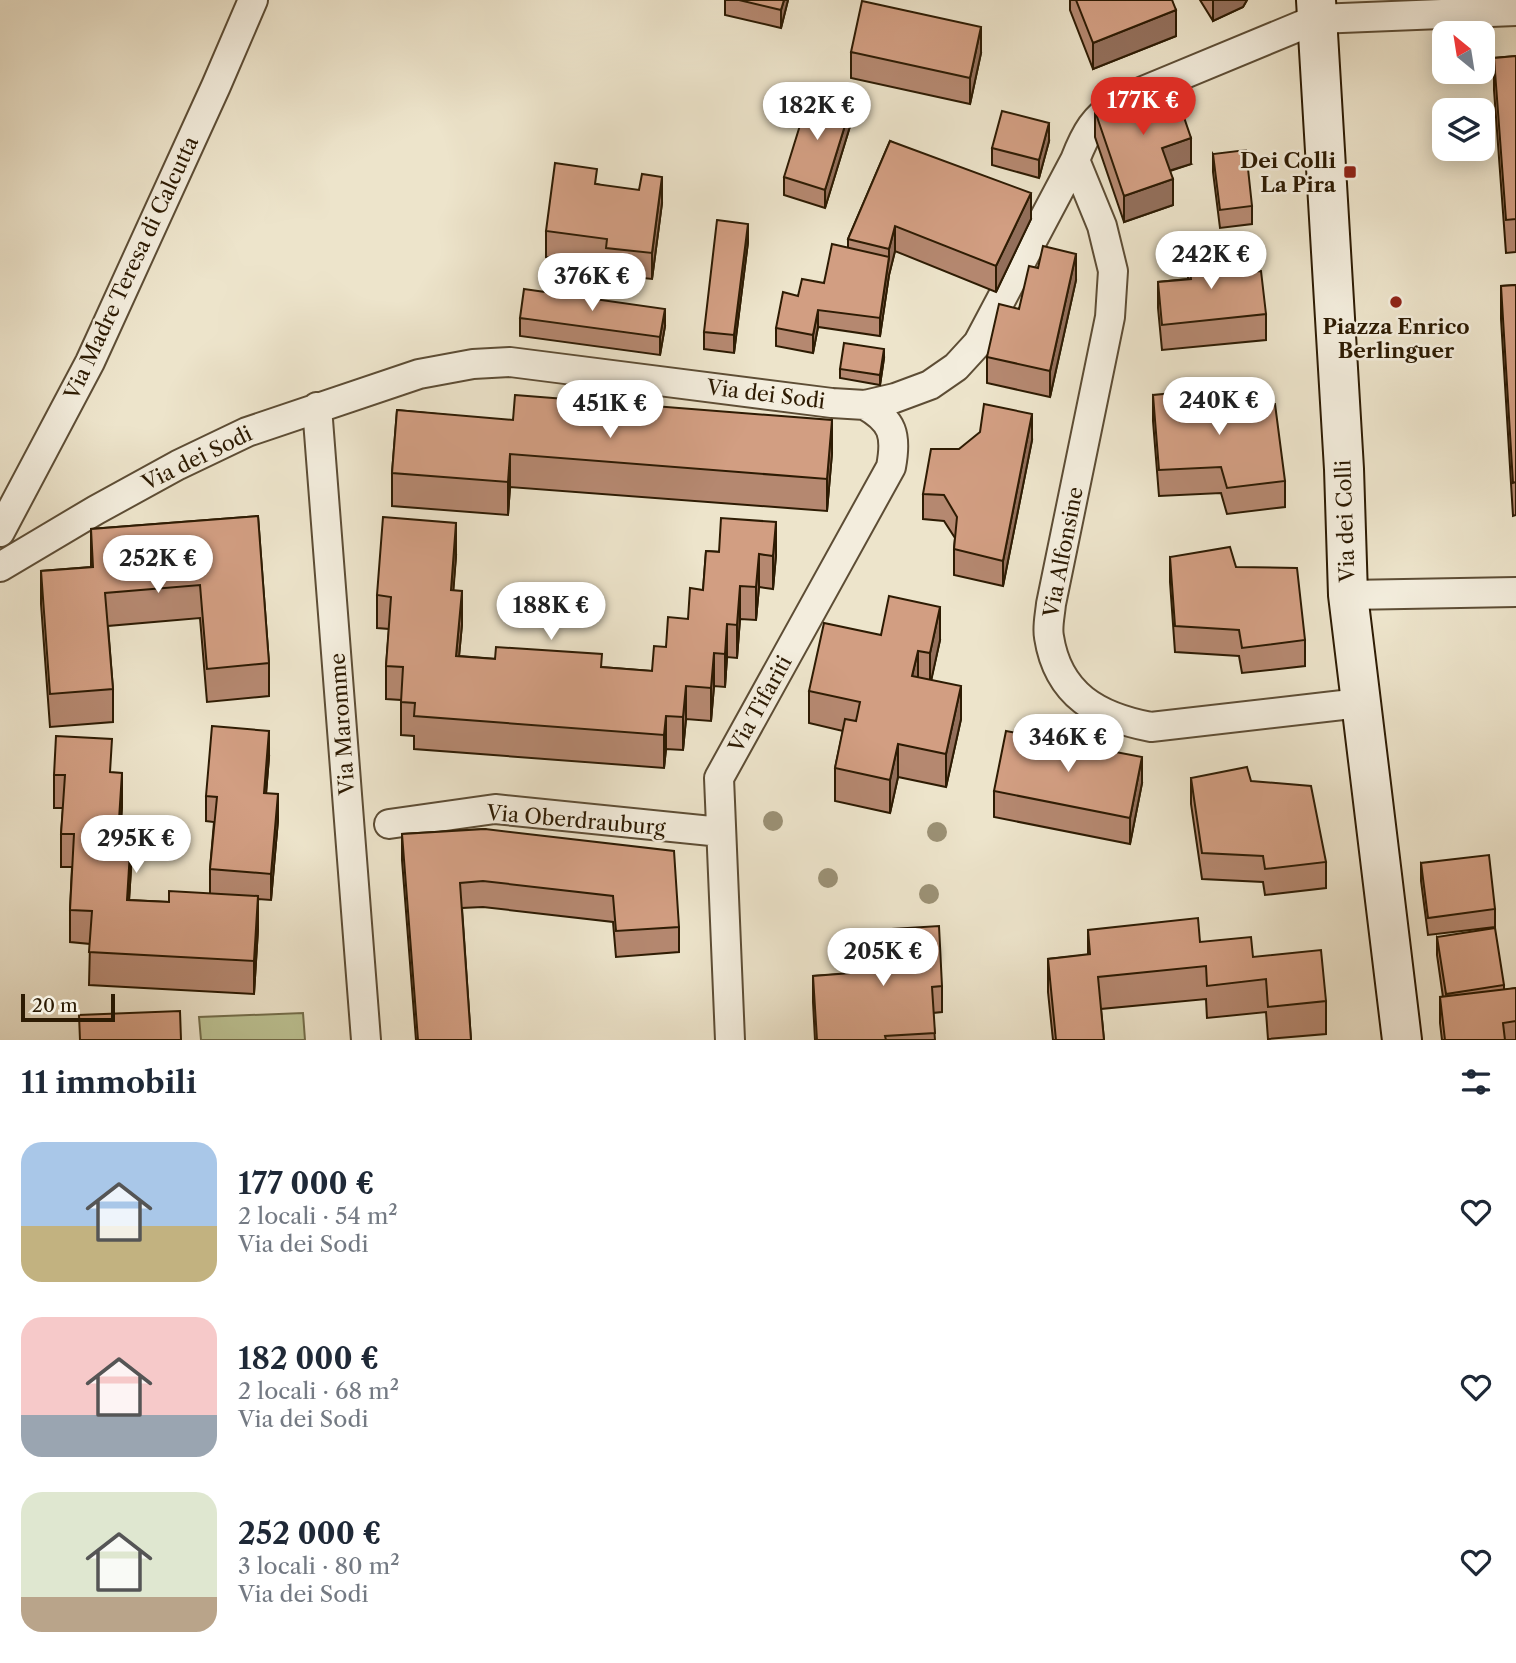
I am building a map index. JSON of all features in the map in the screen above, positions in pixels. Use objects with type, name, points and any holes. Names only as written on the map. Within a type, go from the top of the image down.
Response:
[{"type":"street","name":"Via Madre Teresa di Calcutta","points":[[0,532],[90,362],[253,0]]},
{"type":"street","points":[[1317,9],[1516,12]]},
{"type":"street","name":"Via dei Sodi","points":[[0,567],[178,465],[247,432],[419,374],[473,364],[510,362],[865,405],[895,398],[930,385],[957,367],[978,343],[1075,160],[1087,131],[1102,113],[1119,101],[1317,9]]},
{"type":"street","name":"Via dei Colli","points":[[1317,9],[1343,456],[1348,595],[1402,1040]]},
{"type":"street","name":"Via Alfonsine","points":[[1075,160],[1102,226],[1113,271],[1111,317],[1051,604],[1048,635],[1058,667],[1076,696],[1100,713],[1151,727],[1360,703]]},
{"type":"street","name":"Via Tifariti","points":[[730,1040],[719,778],[891,467],[895,447],[891,428],[881,414],[865,405]]},
{"type":"street","name":"Via Maromme","points":[[317,407],[366,1040]]},
{"type":"street","points":[[1348,595],[1516,592]]},
{"type":"street","name":"Via Oberdrauburg","points":[[389,824],[495,809],[722,832]]},
{"type":"green space","points":[[303,1013],[305,1040],[201,1040],[199,1017]]},
{"type":"building","points":[[739,0],[784,0],[781,10]]},
{"type":"building","points":[[1076,0],[1172,0],[1176,10],[1093,43]]},
{"type":"building","points":[[862,1],[981,27],[970,78],[851,52]]},
{"type":"building","points":[[1516,56],[1516,219],[1506,220],[1495,72],[1495,58]]},
{"type":"building","points":[[1173,85],[1191,138],[1162,148],[1173,179],[1124,196],[1095,111]]},
{"type":"building","points":[[810,93],[851,106],[825,190],[784,177]]},
{"type":"building","points":[[1002,111],[1049,123],[1039,160],[992,148]]},
{"type":"building","points":[[890,141],[1031,193],[996,266],[895,226],[889,249],[848,239]]},
{"type":"building","points":[[1246,150],[1252,206],[1220,210],[1213,154]]},
{"type":"building","points":[[555,163],[597,169],[595,184],[639,190],[642,174],[662,177],[652,253],[606,248],[607,239],[546,231]]},
{"type":"building","points":[[717,220],[748,224],[734,335],[704,332]]},
{"type":"building","points":[[832,244],[889,257],[880,318],[818,310],[813,335],[776,328],[783,292],[798,296],[802,279],[824,283]]},
{"type":"building","points":[[1043,246],[1076,254],[1050,371],[987,357],[999,304],[1019,309],[1029,266],[1038,268]]},
{"type":"building","points":[[1228,247],[1230,274],[1261,271],[1266,314],[1162,325],[1158,282],[1191,279],[1188,251]]},
{"type":"building","points":[[1516,285],[1516,482],[1513,483],[1501,286]]},
{"type":"building","points":[[524,289],[665,309],[660,337],[520,318]]},
{"type":"building","points":[[844,343],[884,349],[880,375],[840,369]]},
{"type":"building","points":[[1216,389],[1219,404],[1275,404],[1285,481],[1227,488],[1221,467],[1159,470],[1153,395]]},
{"type":"building","points":[[515,395],[832,420],[827,479],[510,454],[508,482],[392,473],[397,410],[513,420]]},
{"type":"building","points":[[984,404],[1032,414],[1003,561],[954,549],[957,517],[944,495],[923,494],[931,449],[959,449],[980,432]]},
{"type":"building","points":[[258,516],[269,663],[207,669],[200,585],[105,593],[113,689],[50,694],[41,571],[93,567],[91,529]]},
{"type":"building","points":[[383,517],[456,523],[451,590],[462,591],[456,656],[495,659],[496,647],[602,654],[601,667],[652,671],[654,646],[666,647],[668,617],[688,619],[690,588],[703,590],[706,551],[719,552],[721,518],[776,522],[773,556],[759,554],[756,587],[740,586],[737,625],[727,624],[725,654],[714,653],[711,688],[686,686],[683,717],[666,716],[664,735],[414,716],[415,703],[401,702],[403,667],[386,666],[391,597],[377,595]]},
{"type":"building","points":[[1230,547],[1236,567],[1297,568],[1305,640],[1242,648],[1239,630],[1175,626],[1170,557]]},
{"type":"building","points":[[889,596],[940,607],[930,653],[918,651],[912,676],[961,686],[946,754],[898,744],[890,780],[835,768],[845,719],[856,721],[860,702],[809,691],[824,623],[881,635]]},
{"type":"building","points":[[212,726],[269,731],[264,793],[278,794],[271,874],[210,869],[217,797],[206,796]]},
{"type":"building","points":[[1006,731],[1142,757],[1130,818],[994,791]]},
{"type":"building","points":[[56,736],[112,739],[110,772],[122,773],[118,835],[131,836],[127,900],[169,902],[169,891],[258,896],[254,961],[89,952],[92,911],[70,910],[74,834],[61,834],[65,775],[54,775]]},
{"type":"building","points":[[1247,767],[1251,781],[1311,786],[1326,862],[1265,869],[1263,856],[1202,853],[1191,778]]},
{"type":"building","points":[[485,829],[674,851],[679,927],[616,931],[613,896],[483,881],[460,883],[471,1040],[418,1040],[402,834]]},
{"type":"building","points":[[1489,855],[1495,909],[1428,918],[1421,863]]},
{"type":"building","points":[[1198,918],[1200,942],[1251,937],[1253,957],[1321,950],[1326,1001],[1268,1007],[1266,979],[1207,986],[1206,966],[1098,977],[1104,1040],[1056,1040],[1048,959],[1090,954],[1088,930]]},
{"type":"building","points":[[939,926],[942,986],[932,987],[935,1033],[885,1036],[886,1040],[817,1040],[813,976],[863,972],[860,931]]},
{"type":"building","points":[[1495,928],[1504,985],[1446,994],[1437,937]]},
{"type":"building","points":[[1516,988],[1516,1021],[1503,1023],[1505,1040],[1445,1040],[1440,997]]},
{"type":"building","points":[[180,1011],[181,1040],[80,1040],[79,1015]]},
{"type":"place","name":"Dei Colli La Pira","points":[[1350,172]]},
{"type":"place","name":"Piazza Enrico Berlinguer","points":[[1396,302]]}]
